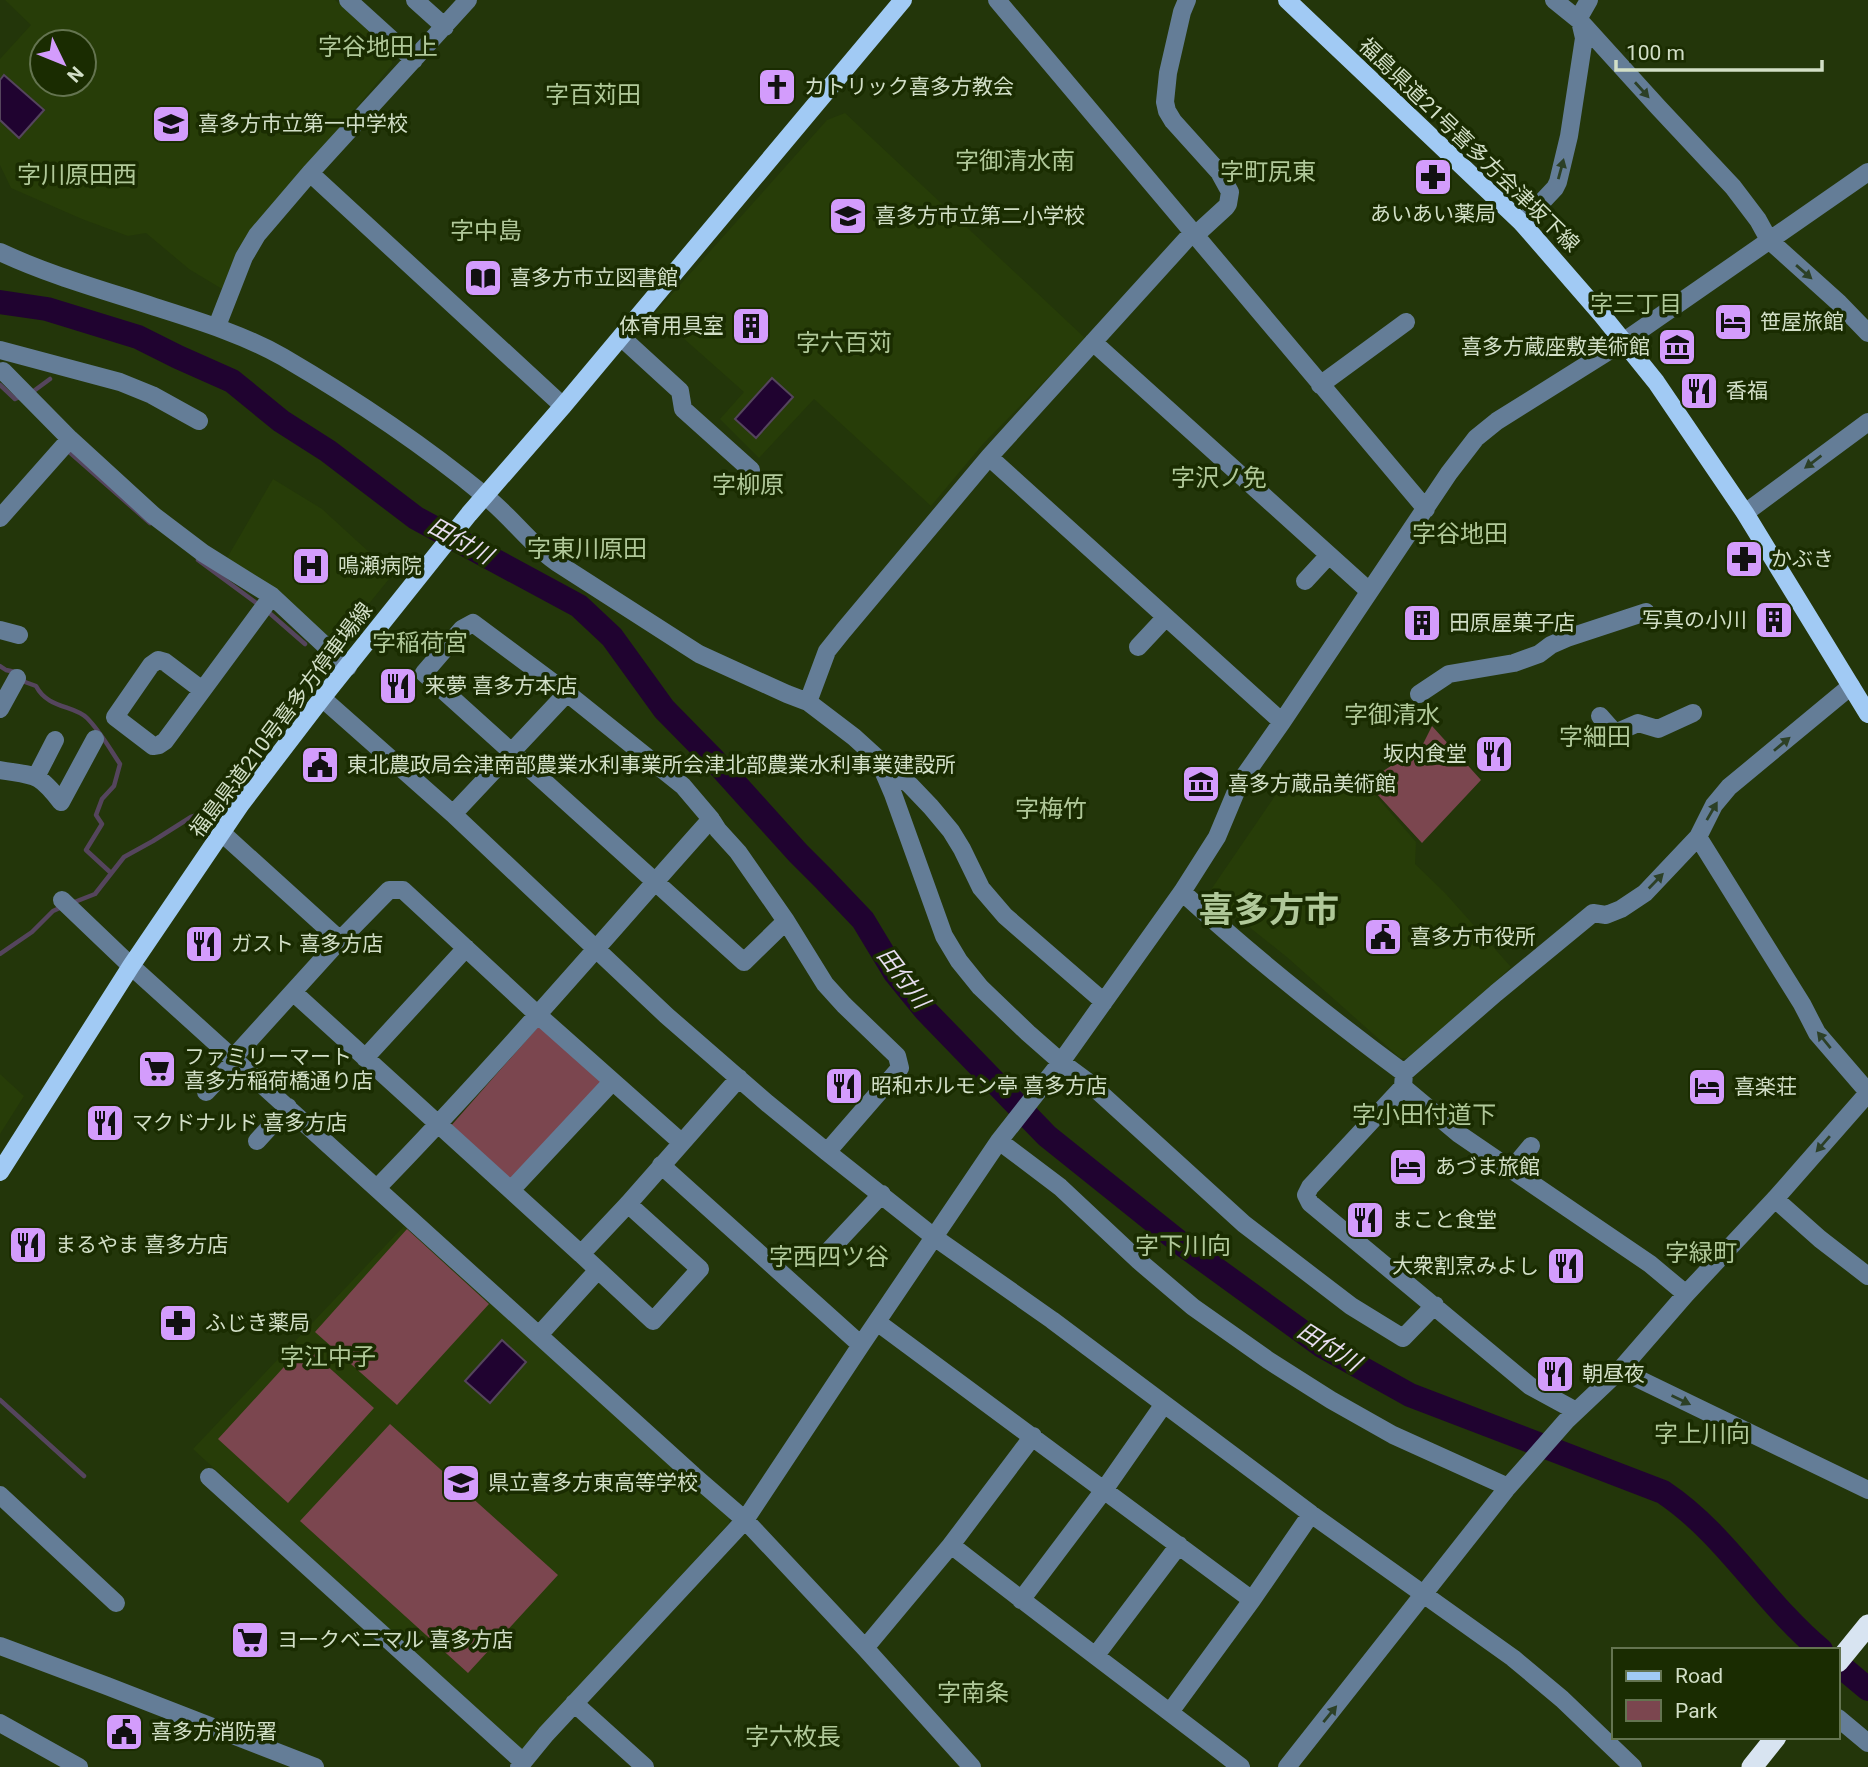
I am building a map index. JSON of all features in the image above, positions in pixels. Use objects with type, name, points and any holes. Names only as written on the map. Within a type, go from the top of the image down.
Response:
[{"type":"highway","points":[[1840,1660],[1867,1626]]},
{"type":"highway","points":[[1752,1767],[1774,1739]]},
{"type":"main road","name":"福島県道210号喜多方停車場線","points":[[0,1171],[131,966],[241,804],[322,698],[469,514],[563,406],[903,0]]},
{"type":"main road","name":"福島県道21号喜多方会津坂下線","points":[[1287,0],[1522,223],[1577,285],[1656,382],[1745,513],[1868,714]]},
{"type":"street","points":[[348,0],[414,60]]},
{"type":"street","points":[[415,0],[445,27]]},
{"type":"street","points":[[217,326],[244,257],[257,235],[468,0]]},
{"type":"street","points":[[997,0],[1426,509]]},
{"type":"street","points":[[808,702],[827,651],[989,457],[1194,232],[1202,229],[1228,204],[1230,192],[1219,172],[1173,121],[1165,102],[1168,73],[1187,0]]},
{"type":"street","points":[[1554,0],[1580,21],[1733,187],[1758,220],[1769,240],[1868,333]]},
{"type":"street","points":[[1522,223],[1558,182],[1569,136],[1584,37],[1581,15],[1589,0]]},
{"type":"street","points":[[209,1477],[520,1764],[745,1520],[1004,1135],[1061,1062],[1182,891],[1217,837],[1240,782],[1449,473],[1476,438],[1497,421],[1623,342],[1868,172]]},
{"type":"street","points":[[310,173],[563,406]]},
{"type":"street","points":[[0,252],[111,293],[217,326],[282,357],[359,403],[430,451],[486,496],[542,552],[562,566],[699,654],[808,702],[910,785],[951,831],[981,888],[1005,916],[1104,1002]]},
{"type":"street","points":[[1320,385],[1406,322]]},
{"type":"street","points":[[621,337],[680,391],[683,408],[751,470]]},
{"type":"street","points":[[1093,342],[1369,591]]},
{"type":"street","points":[[0,350],[120,382],[152,394],[199,421]]},
{"type":"street","points":[[3,371],[70,439],[153,515],[203,552],[272,596],[348,667]]},
{"type":"street","points":[[1745,513],[1868,422]]},
{"type":"street","points":[[0,518],[70,439]]},
{"type":"street","points":[[989,457],[1282,722]]},
{"type":"street","points":[[1305,581],[1329,555]]},
{"type":"street","points":[[202,690],[165,662],[158,660],[151,665],[115,717],[153,746],[165,741],[272,596]]},
{"type":"street","points":[[1419,694],[1449,674],[1514,663],[1539,654],[1567,638],[1647,612]]},
{"type":"street","points":[[1138,647],[1166,617]]},
{"type":"street","points":[[786,921],[744,962],[425,673],[462,629],[473,622],[567,692],[677,780],[738,852],[786,921],[825,984],[897,1056],[900,1068],[827,1152]]},
{"type":"street","points":[[0,630],[19,635]]},
{"type":"street","points":[[0,709],[17,678]]},
{"type":"street","points":[[1571,1416],[1530,1386],[1310,1203],[1306,1195],[1310,1187],[1404,1080],[1496,993],[1593,913],[1606,915],[1621,909],[1645,892],[1698,837],[1714,805],[1729,787],[1851,686]]},
{"type":"street","points":[[453,814],[567,692]]},
{"type":"street","points":[[322,698],[453,814],[667,1016],[827,1152],[934,1237],[1052,1320],[1311,1514],[1513,1658],[1562,1699],[1633,1767]]},
{"type":"street","points":[[1600,716],[1615,733],[1639,723],[1658,729],[1693,713]]},
{"type":"street","points":[[0,770],[36,776],[47,784],[61,802],[95,738]]},
{"type":"street","points":[[36,776],[55,740]]},
{"type":"street","points":[[887,767],[884,773],[886,779],[944,936],[959,961],[980,987],[1028,1033],[1088,1082],[1244,1224],[1351,1306],[1403,1338],[1435,1305]]},
{"type":"street","points":[[377,1188],[439,1125],[710,819]]},
{"type":"street","points":[[222,833],[340,940]]},
{"type":"street","points":[[1287,1767],[1508,1487],[1571,1416],[1620,1370],[1868,1092],[1817,1033],[1802,1004],[1698,837]]},
{"type":"street","points":[[206,1092],[340,940],[389,890],[403,890],[681,1142]]},
{"type":"street","points":[[1182,891],[1220,927],[1404,1080],[1459,1134],[1650,1264],[1686,1294]]},
{"type":"street","points":[[62,900],[131,966],[745,1520],[972,1767]]},
{"type":"street","points":[[365,1058],[466,948]]},
{"type":"street","points":[[293,992],[653,1321],[700,1269],[628,1204]]},
{"type":"street","points":[[581,1254],[739,1078]]},
{"type":"street","points":[[511,1190],[612,1082]]},
{"type":"street","points":[[257,1141],[288,1107]]},
{"type":"street","points":[[1004,1135],[1139,1261],[1193,1307],[1268,1360],[1392,1435],[1508,1487]]},
{"type":"street","points":[[1511,1170],[1531,1146]]},
{"type":"street","points":[[661,1165],[861,1345]]},
{"type":"street","points":[[823,1257],[882,1194]]},
{"type":"street","points":[[1775,1199],[1820,1239],[1868,1276]]},
{"type":"street","points":[[539,1335],[598,1270]]},
{"type":"street","points":[[877,1322],[1252,1600]]},
{"type":"street","points":[[1620,1370],[1868,1490]]},
{"type":"street","points":[[1021,1600],[1104,1490],[1164,1404]]},
{"type":"street","points":[[865,1648],[951,1545],[1032,1436]]},
{"type":"street","points":[[0,1495],[116,1603]]},
{"type":"street","points":[[1170,1712],[1311,1514]]},
{"type":"street","points":[[951,1545],[1241,1767]]},
{"type":"street","points":[[1096,1655],[1179,1545]]},
{"type":"street","points":[[0,1646],[315,1767]]},
{"type":"street","points":[[574,1703],[645,1767]]},
{"type":"street","points":[[1840,1720],[1868,1743]]},
{"type":"street","points":[[0,1723],[79,1767]]},
{"type":"shaded area","name":"喜多方市立第一中学校","points":[[5,0],[335,0],[392,52],[392,65],[239,247],[222,289],[189,269],[146,233],[128,236],[11,188],[0,165],[0,59],[28,28],[28,98],[98,98],[98,28],[28,28],[31,25]]},
{"type":"shaded area","points":[[4,75],[44,110],[19,138],[0,120],[0,80]]},
{"type":"shaded area","name":"喜多方市立第二小学校","points":[[845,113],[1086,339],[983,444],[931,506],[814,399],[759,458],[720,419],[744,392],[655,313],[827,120]]},
{"type":"shaded area","points":[[772,378],[793,397],[756,438],[735,419]]},
{"type":"shaded area","name":"鳴瀬病院","points":[[273,479],[322,509],[393,574],[334,647],[227,558]]},
{"type":"shaded area","name":"喜多方市役所","points":[[1353,777],[1371,790],[1416,842],[1415,864],[1445,893],[1511,967],[1415,1058],[1400,1058],[1288,958],[1208,894],[1277,793],[1285,798],[1308,779],[1326,794]]},
{"type":"shaded area","points":[[0,1074],[24,1096],[0,1134]]},
{"type":"shaded area","name":"県立喜多方東高等学校","points":[[404,1226],[729,1517],[729,1523],[521,1751],[193,1449]]},
{"type":"shaded area","points":[[502,1340],[526,1362],[490,1403],[465,1381]]},
{"type":"green space","points":[[1432,726],[1481,780],[1422,843],[1366,782],[1422,746]]},
{"type":"green space","points":[[539,1026],[601,1082],[510,1183],[449,1128]]},
{"type":"green space","points":[[407,1229],[489,1304],[397,1405],[315,1332]]},
{"type":"green space","points":[[304,1345],[374,1408],[288,1503],[218,1439]]},
{"type":"green space","points":[[390,1424],[558,1575],[468,1673],[300,1521]]},
{"type":"waterway","name":"田付川","points":[[0,302],[47,309],[138,337],[232,381],[281,421],[328,451],[416,518],[579,606],[612,637],[664,709],[863,920],[895,973],[926,1011],[1047,1136],[1183,1245],[1322,1346],[1410,1395],[1663,1492],[1706,1528],[1781,1611],[1819,1648]]},
{"type":"waterway","points":[[31,393],[50,379]]},
{"type":"waterway","points":[[0,385],[15,399],[22,396]]},
{"type":"waterway","points":[[67,450],[150,523]]},
{"type":"waterway","points":[[198,560],[259,605]]},
{"type":"waterway","points":[[266,610],[305,644]]},
{"type":"waterway","points":[[0,666],[15,672]]},
{"type":"waterway","points":[[22,678],[36,686],[47,699],[87,718],[120,764],[114,786],[102,799],[96,815],[102,824],[86,850],[111,873]]},
{"type":"waterway","points":[[72,903],[95,894],[124,857],[191,817],[209,811],[249,752]]},
{"type":"waterway","points":[[0,954],[32,932],[53,911],[64,906]]},
{"type":"waterway","points":[[0,1400],[84,1476]]},
{"type":"waterway","name":"田付川","points":[[1840,1666],[1868,1689]]},
{"type":"place","name":"カトリック喜多方教会","points":[[777,87]]},
{"type":"place","name":"喜多方市立第一中学校","points":[[171,124]]},
{"type":"place","name":"あいあい薬局","points":[[1433,177]]},
{"type":"place","name":"喜多方市立第二小学校","points":[[848,216]]},
{"type":"place","name":"喜多方市立図書館","points":[[483,278]]},
{"type":"place","name":"笹屋旅館","points":[[1733,322]]},
{"type":"place","name":"体育用具室","points":[[751,326]]},
{"type":"place","name":"喜多方蔵座敷美術館","points":[[1677,347]]},
{"type":"place","name":"香福","points":[[1699,391]]},
{"type":"place","name":"かぶき","points":[[1744,559]]},
{"type":"place","name":"鳴瀬病院","points":[[311,566]]},
{"type":"place","name":"写真の小川","points":[[1774,620]]},
{"type":"place","name":"田原屋菓子店","points":[[1422,623]]},
{"type":"place","name":"来夢 喜多方本店","points":[[398,686]]},
{"type":"place","name":"坂内食堂","points":[[1494,754]]},
{"type":"place","name":"東北農政局会津南部農業水利事業所会津北部農業水利事業建設所","points":[[320,765]]},
{"type":"place","name":"喜多方蔵品美術館","points":[[1201,784]]},
{"type":"place","name":"喜多方市役所","points":[[1383,937]]},
{"type":"place","name":"ガスト 喜多方店","points":[[204,944]]},
{"type":"place","name":"ファミリーマート 喜多方稲荷橋通り店","points":[[157,1069]]},
{"type":"place","name":"昭和ホルモン亭 喜多方店","points":[[844,1086]]},
{"type":"place","name":"喜楽荘","points":[[1707,1087]]},
{"type":"place","name":"マクドナルド 喜多方店","points":[[105,1123]]},
{"type":"place","name":"あづま旅館","points":[[1408,1167]]},
{"type":"place","name":"まこと食堂","points":[[1365,1220]]},
{"type":"place","name":"まるやま 喜多方店","points":[[28,1245]]},
{"type":"place","name":"大衆割烹みよし","points":[[1566,1266]]},
{"type":"place","name":"ふじき薬局","points":[[178,1323]]},
{"type":"place","name":"朝昼夜","points":[[1555,1374]]},
{"type":"place","name":"県立喜多方東高等学校","points":[[461,1483]]},
{"type":"place","name":"ヨークベニマル 喜多方店","points":[[250,1640]]},
{"type":"place","name":"喜多方消防署","points":[[124,1732]]},
{"type":"district","name":"字谷地田上","points":[[378,47]]},
{"type":"district","name":"字百苅田","points":[[593,95]]},
{"type":"district","name":"字御清水南","points":[[1015,161]]},
{"type":"district","name":"字町尻東","points":[[1268,172]]},
{"type":"district","name":"字川原田西","points":[[77,175]]},
{"type":"district","name":"字中島","points":[[486,231]]},
{"type":"district","name":"字三丁目","points":[[1636,304]]},
{"type":"district","name":"字六百苅","points":[[844,343]]},
{"type":"district","name":"字沢ノ免","points":[[1219,478]]},
{"type":"district","name":"字柳原","points":[[748,485]]},
{"type":"district","name":"字谷地田","points":[[1460,534]]},
{"type":"district","name":"字東川原田","points":[[587,549]]},
{"type":"district","name":"字稲荷宮","points":[[420,643]]},
{"type":"district","name":"字御清水","points":[[1392,715]]},
{"type":"district","name":"字細田","points":[[1595,737]]},
{"type":"district","name":"字梅竹","points":[[1051,809]]},
{"type":"district","name":"喜多方市","points":[[1269,910]]},
{"type":"district","name":"字小田付道下","points":[[1424,1115]]},
{"type":"district","name":"字下川向","points":[[1183,1246]]},
{"type":"district","name":"字緑町","points":[[1701,1253]]},
{"type":"district","name":"字西四ツ谷","points":[[829,1257]]},
{"type":"district","name":"字江中子","points":[[328,1357]]},
{"type":"district","name":"字上川向","points":[[1702,1434]]},
{"type":"district","name":"字南条","points":[[973,1693]]},
{"type":"district","name":"字六枚長","points":[[793,1737]]}]
